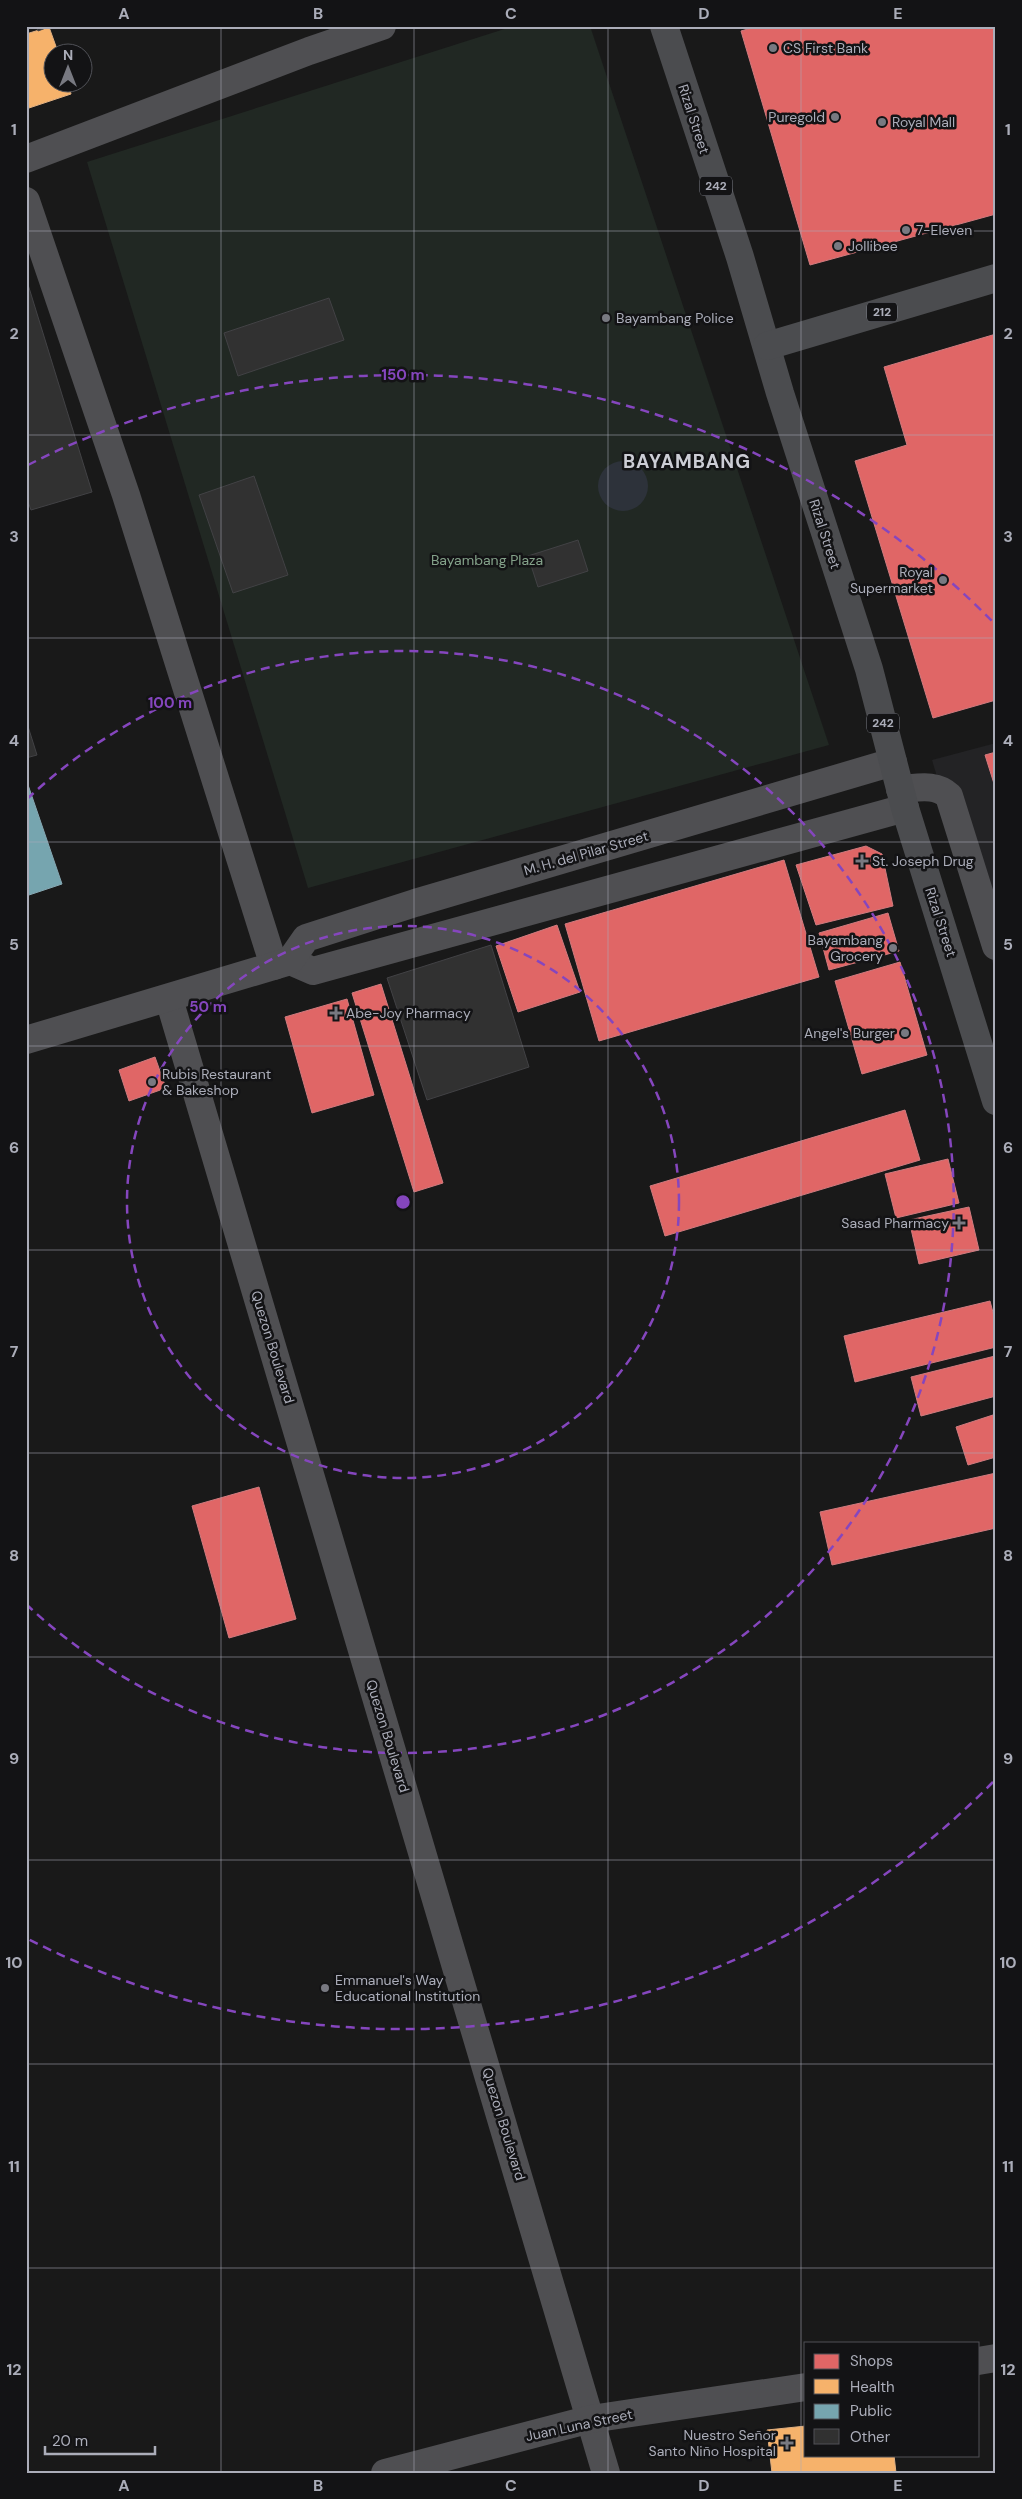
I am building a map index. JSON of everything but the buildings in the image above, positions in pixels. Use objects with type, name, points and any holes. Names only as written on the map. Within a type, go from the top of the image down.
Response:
[{"type":"main road","name":"Rizal Street","points":[[664,26],[869,669],[892,762],[996,1101]]},
{"type":"main road","name":"212","points":[[767,346],[996,278]]},
{"type":"street","points":[[26,159],[309,51],[382,26]]},
{"type":"street","points":[[26,202],[282,963]]},
{"type":"street","name":"M. H. del Pilar Street","points":[[282,963],[306,938],[415,903],[892,762]]},
{"type":"street","points":[[26,1040],[169,999],[282,963],[314,971],[903,799],[933,787],[944,791],[949,796],[996,946]]},
{"type":"street","name":"Quezon Boulevard","points":[[169,999],[592,2420],[606,2473]]},
{"type":"street","points":[[980,2361],[996,2358]]},
{"type":"street","name":"Juan Luna Street","points":[[385,2473],[592,2420],[804,2387]]},
{"type":"shaded area","points":[[623,461],[632,463],[643,472],[648,486],[646,495],[637,506],[623,511],[614,509],[603,500],[598,486],[600,477],[609,466]]},
{"type":"shaded area","points":[[996,743],[996,974],[932,760]]},
{"type":"green space","name":"Bayambang Plaza","points":[[514,26],[590,26],[829,745],[308,888],[87,162]]},
{"type":"place","name":"CS First Bank","points":[[773,48]]},
{"type":"place","name":"Puregold","points":[[835,117]]},
{"type":"place","name":"Royal Mall","points":[[882,122]]},
{"type":"place","name":"7-Eleven","points":[[906,230]]},
{"type":"place","name":"Jollibee","points":[[838,246]]},
{"type":"place","name":"Bayambang Police","points":[[606,318]]},
{"type":"place","name":"Royal Supermarket","points":[[943,580]]},
{"type":"place","name":"St. Joseph Drug","points":[[862,861]]},
{"type":"place","name":"Bayambang Grocery","points":[[893,948]]},
{"type":"place","name":"Abe-Joy Pharmacy","points":[[336,1013]]},
{"type":"place","name":"Angel's Burger","points":[[905,1033]]},
{"type":"place","name":"Rubis Restaurant & Bakeshop","points":[[152,1082]]},
{"type":"place","name":"Sasad Pharmacy","points":[[959,1223]]},
{"type":"place","name":"Emmanuel's Way Educational Institution","points":[[325,1988]]},
{"type":"place","name":"Nuestro Señor Santo Niño Hospital","points":[[787,2443]]},
{"type":"district","name":"BAYAMBANG","points":[[687,461]]}]
